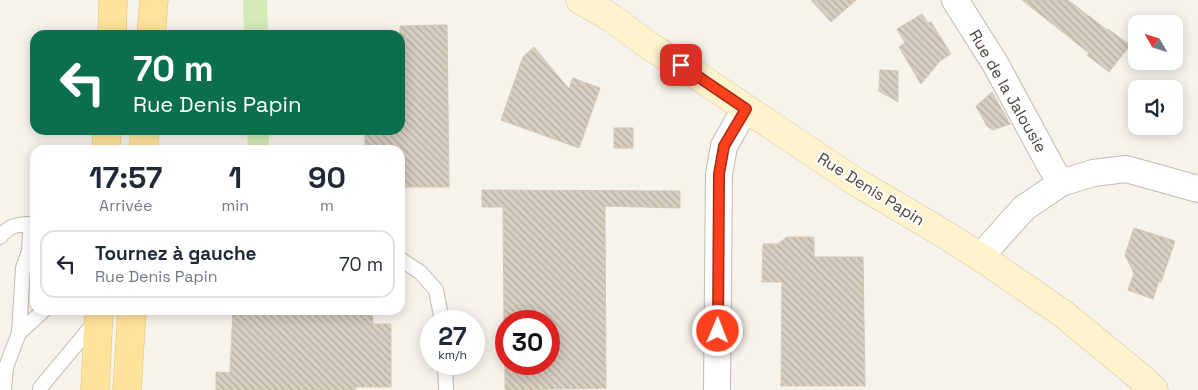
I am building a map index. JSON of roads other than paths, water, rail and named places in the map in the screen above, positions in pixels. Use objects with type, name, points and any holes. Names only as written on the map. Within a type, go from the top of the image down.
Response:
[{"type":"main road","points":[[112,30],[113,0]]},
{"type":"main road","points":[[95,390],[99,315]]},
{"type":"main road","points":[[126,390],[132,315]]},
{"type":"street","name":"Rue Denis Papin","points":[[580,0],[612,18],[648,45],[856,182],[982,258],[1062,313],[1154,390]]},
{"type":"street","name":"Rue de la Jalousie","points":[[955,0],[996,65],[1061,183]]},
{"type":"street","points":[[717,390],[719,174],[724,146],[746,109]]},
{"type":"street","points":[[982,258],[989,247],[1024,208],[1061,183],[1094,172],[1126,169],[1198,189]]},
{"type":"lane","points":[[0,237],[8,228],[16,225],[30,224]]},
{"type":"lane","points":[[19,333],[23,268],[30,242]]},
{"type":"lane","points":[[405,262],[420,272],[436,290],[440,310]]},
{"type":"lane","points":[[4,390],[3,363],[19,333],[39,315]]},
{"type":"lane","points":[[40,390],[98,315]]},
{"type":"lane","points":[[445,375],[446,390]]}]
